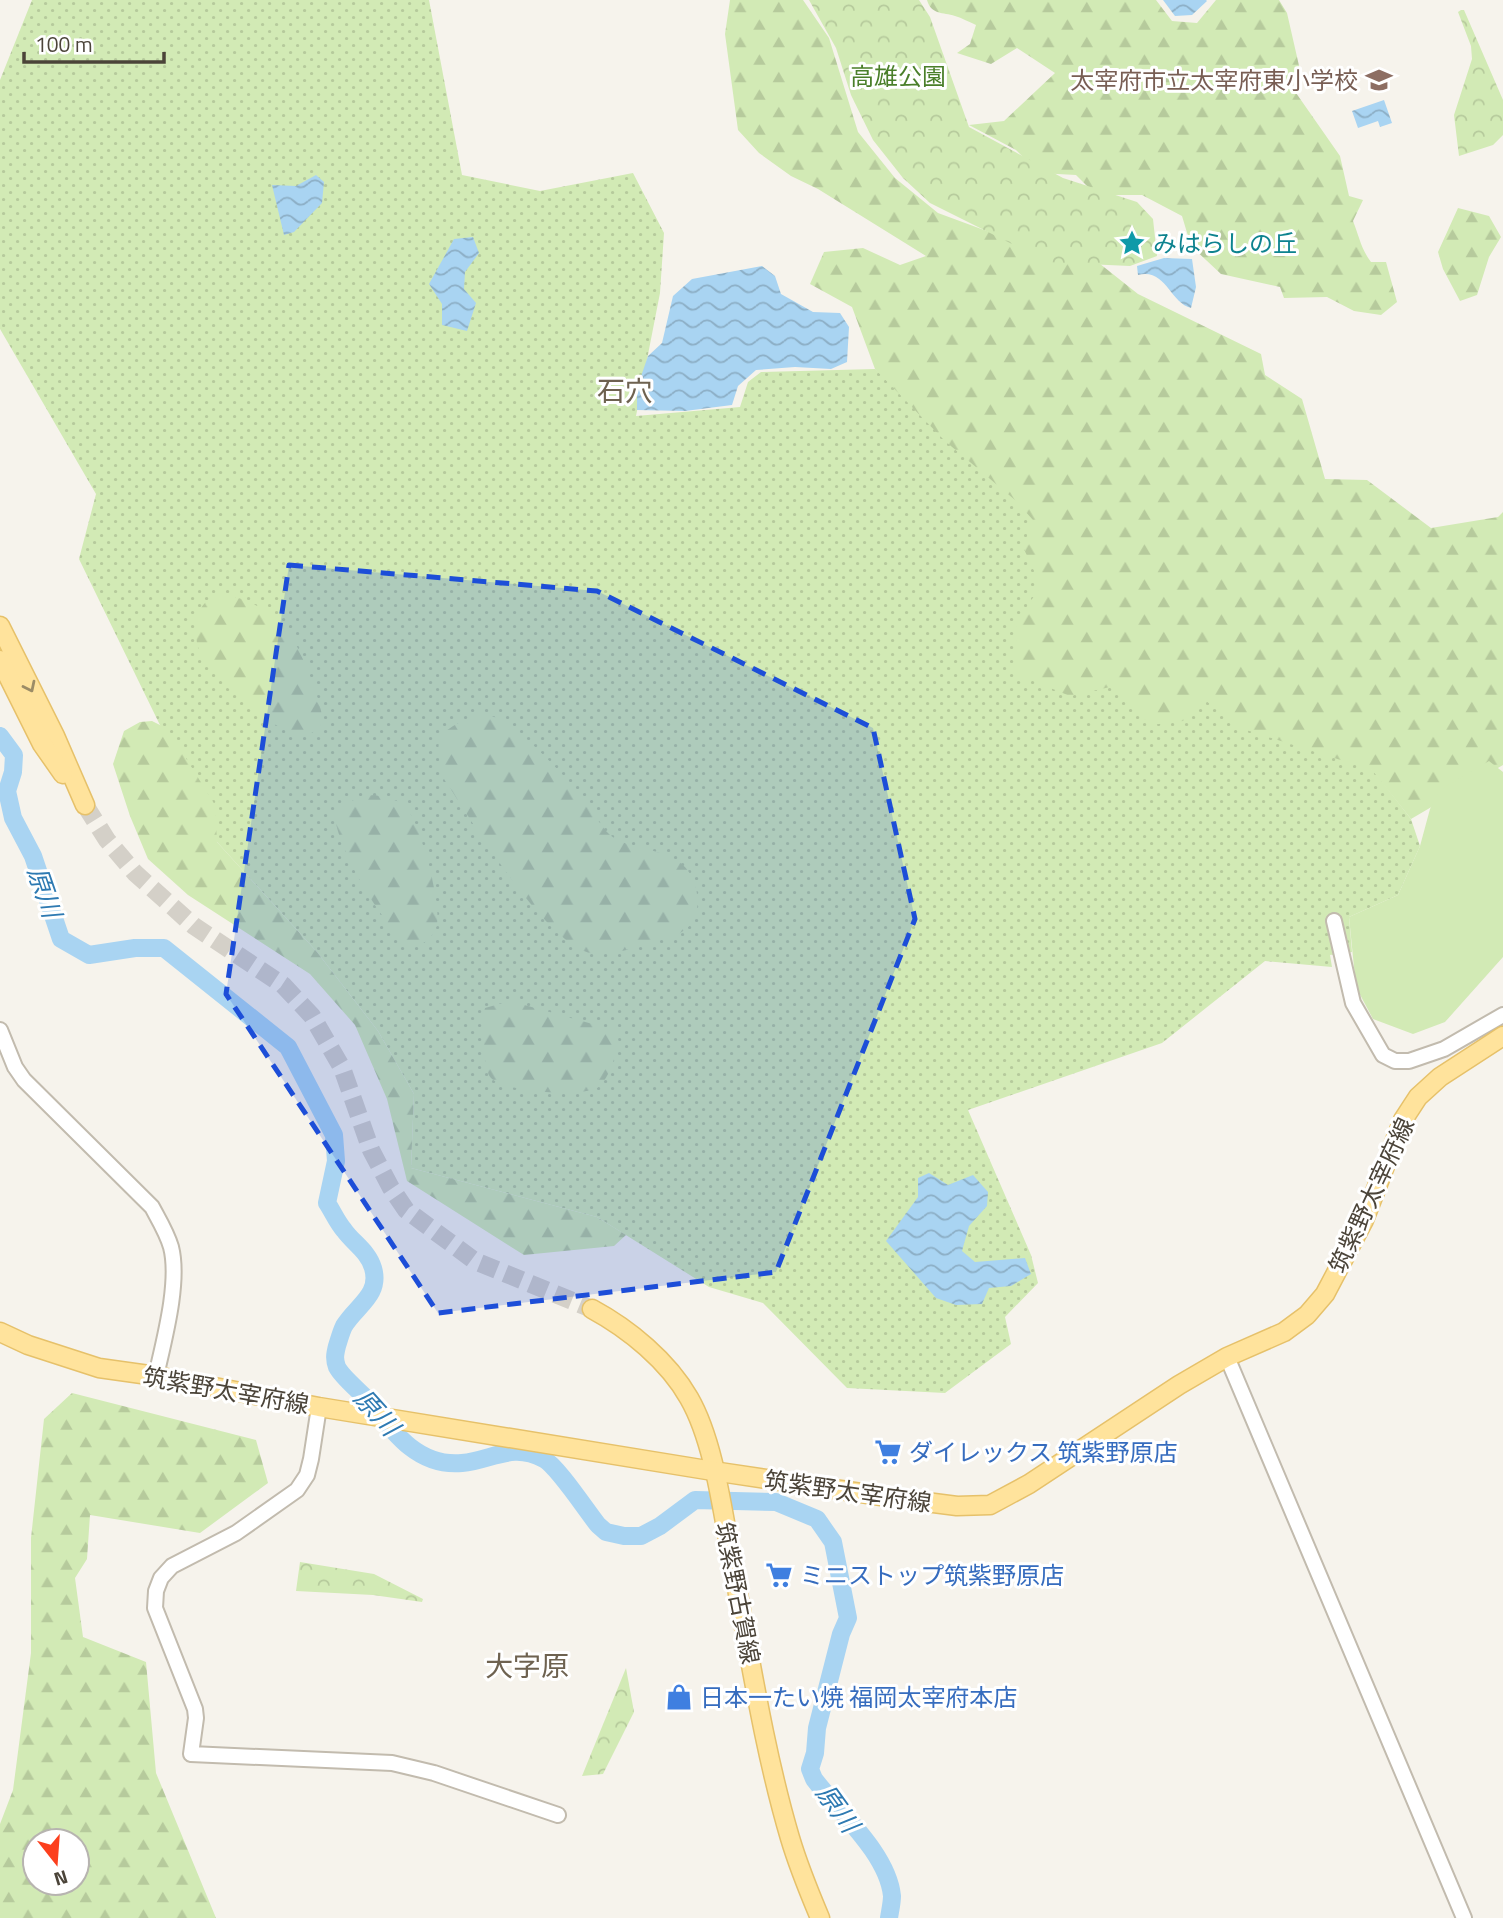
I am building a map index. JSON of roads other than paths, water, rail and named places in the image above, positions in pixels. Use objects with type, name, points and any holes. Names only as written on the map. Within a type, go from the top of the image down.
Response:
[{"type":"main road","points":[[0,626],[55,736],[85,805],[42,744],[0,660]]},
{"type":"main road","name":"筑紫野太宰府線","points":[[0,1332],[28,1345],[99,1368],[156,1376],[715,1478],[957,1506],[990,1505],[1029,1484],[1179,1385],[1227,1357],[1284,1332],[1307,1315],[1325,1294],[1364,1220],[1403,1120],[1419,1097],[1440,1077],[1503,1036]]},
{"type":"main road","name":"筑紫野古賀線","points":[[592,1308],[639,1341],[674,1375],[696,1413],[722,1510],[772,1767],[790,1839],[820,1918]]},
{"type":"street","points":[[1334,921],[1353,1003],[1383,1055],[1395,1061],[1409,1061],[1444,1049],[1503,1015]]},
{"type":"street","points":[[0,1030],[15,1067],[24,1080],[150,1205],[163,1226],[171,1245],[174,1277],[156,1376]]},
{"type":"street","points":[[1227,1357],[1464,1918]]},
{"type":"street","points":[[319,1407],[309,1467],[298,1490],[244,1528],[172,1566],[161,1578],[156,1591],[155,1608],[195,1709],[191,1754],[392,1763],[434,1773],[558,1815]]},
{"type":"water","points":[[1163,0],[1207,1],[1192,15],[1175,16]]},
{"type":"water","points":[[1384,100],[1392,123],[1380,127],[1378,121],[1358,128],[1352,111]]},
{"type":"water","points":[[316,175],[324,182],[322,203],[294,232],[284,235],[272,185],[296,186]]},
{"type":"water","points":[[473,237],[479,253],[465,272],[464,289],[476,303],[467,331],[442,325],[442,304],[429,284],[454,239]]},
{"type":"water","points":[[1164,258],[1192,259],[1196,287],[1191,308],[1178,300],[1155,276],[1138,275],[1137,266]]},
{"type":"water","points":[[762,266],[775,276],[781,294],[813,312],[840,313],[849,327],[847,362],[831,369],[795,367],[756,370],[738,386],[732,405],[685,411],[637,410],[637,388],[648,356],[662,343],[673,296],[692,279]]},
{"type":"water","points":[[929,1173],[948,1185],[973,1175],[988,1192],[987,1206],[969,1226],[962,1251],[975,1262],[1025,1258],[1031,1274],[1011,1286],[989,1288],[982,1304],[956,1305],[936,1298],[886,1241],[918,1197],[918,1178]]},
{"type":"waterway","name":"原川","points":[[0,736],[14,755],[13,772],[7,791],[13,818],[33,856],[61,939],[89,955],[135,948],[164,948],[288,1047],[334,1135],[336,1161],[327,1203],[342,1227],[368,1257],[375,1277],[371,1293],[343,1328],[336,1352],[336,1364],[340,1372],[400,1438],[421,1454],[447,1463],[462,1463],[512,1452],[533,1454],[544,1459],[564,1479],[598,1525],[606,1532],[624,1536],[641,1536],[660,1526],[695,1500],[776,1502],[817,1519],[833,1542],[848,1618],[841,1634],[817,1728],[815,1753],[810,1769],[814,1779],[861,1834],[882,1865],[892,1896],[889,1918]]},
{"type":"tunnel","points":[[85,805],[107,840],[135,873],[194,926],[283,985],[312,1016],[342,1068],[371,1150],[406,1210],[475,1261],[592,1309]]},
{"type":"place","name":"太宰府市立太宰府東小学校","points":[[1379,80]]},
{"type":"place","name":"みはらしの丘","points":[[1132,243]]},
{"type":"place","name":"ダイレックス 筑紫野原店","points":[[888,1452]]},
{"type":"place","name":"ミニストップ筑紫野原店","points":[[779,1575]]},
{"type":"place","name":"日本一たい焼 福岡太宰府本店","points":[[679,1697]]},
{"type":"district","name":"石穴","points":[[625,390]]},
{"type":"district","name":"大字原","points":[[527,1665]]},
{"type":"park label","name":"高雄公園","points":[[898,76]]}]
